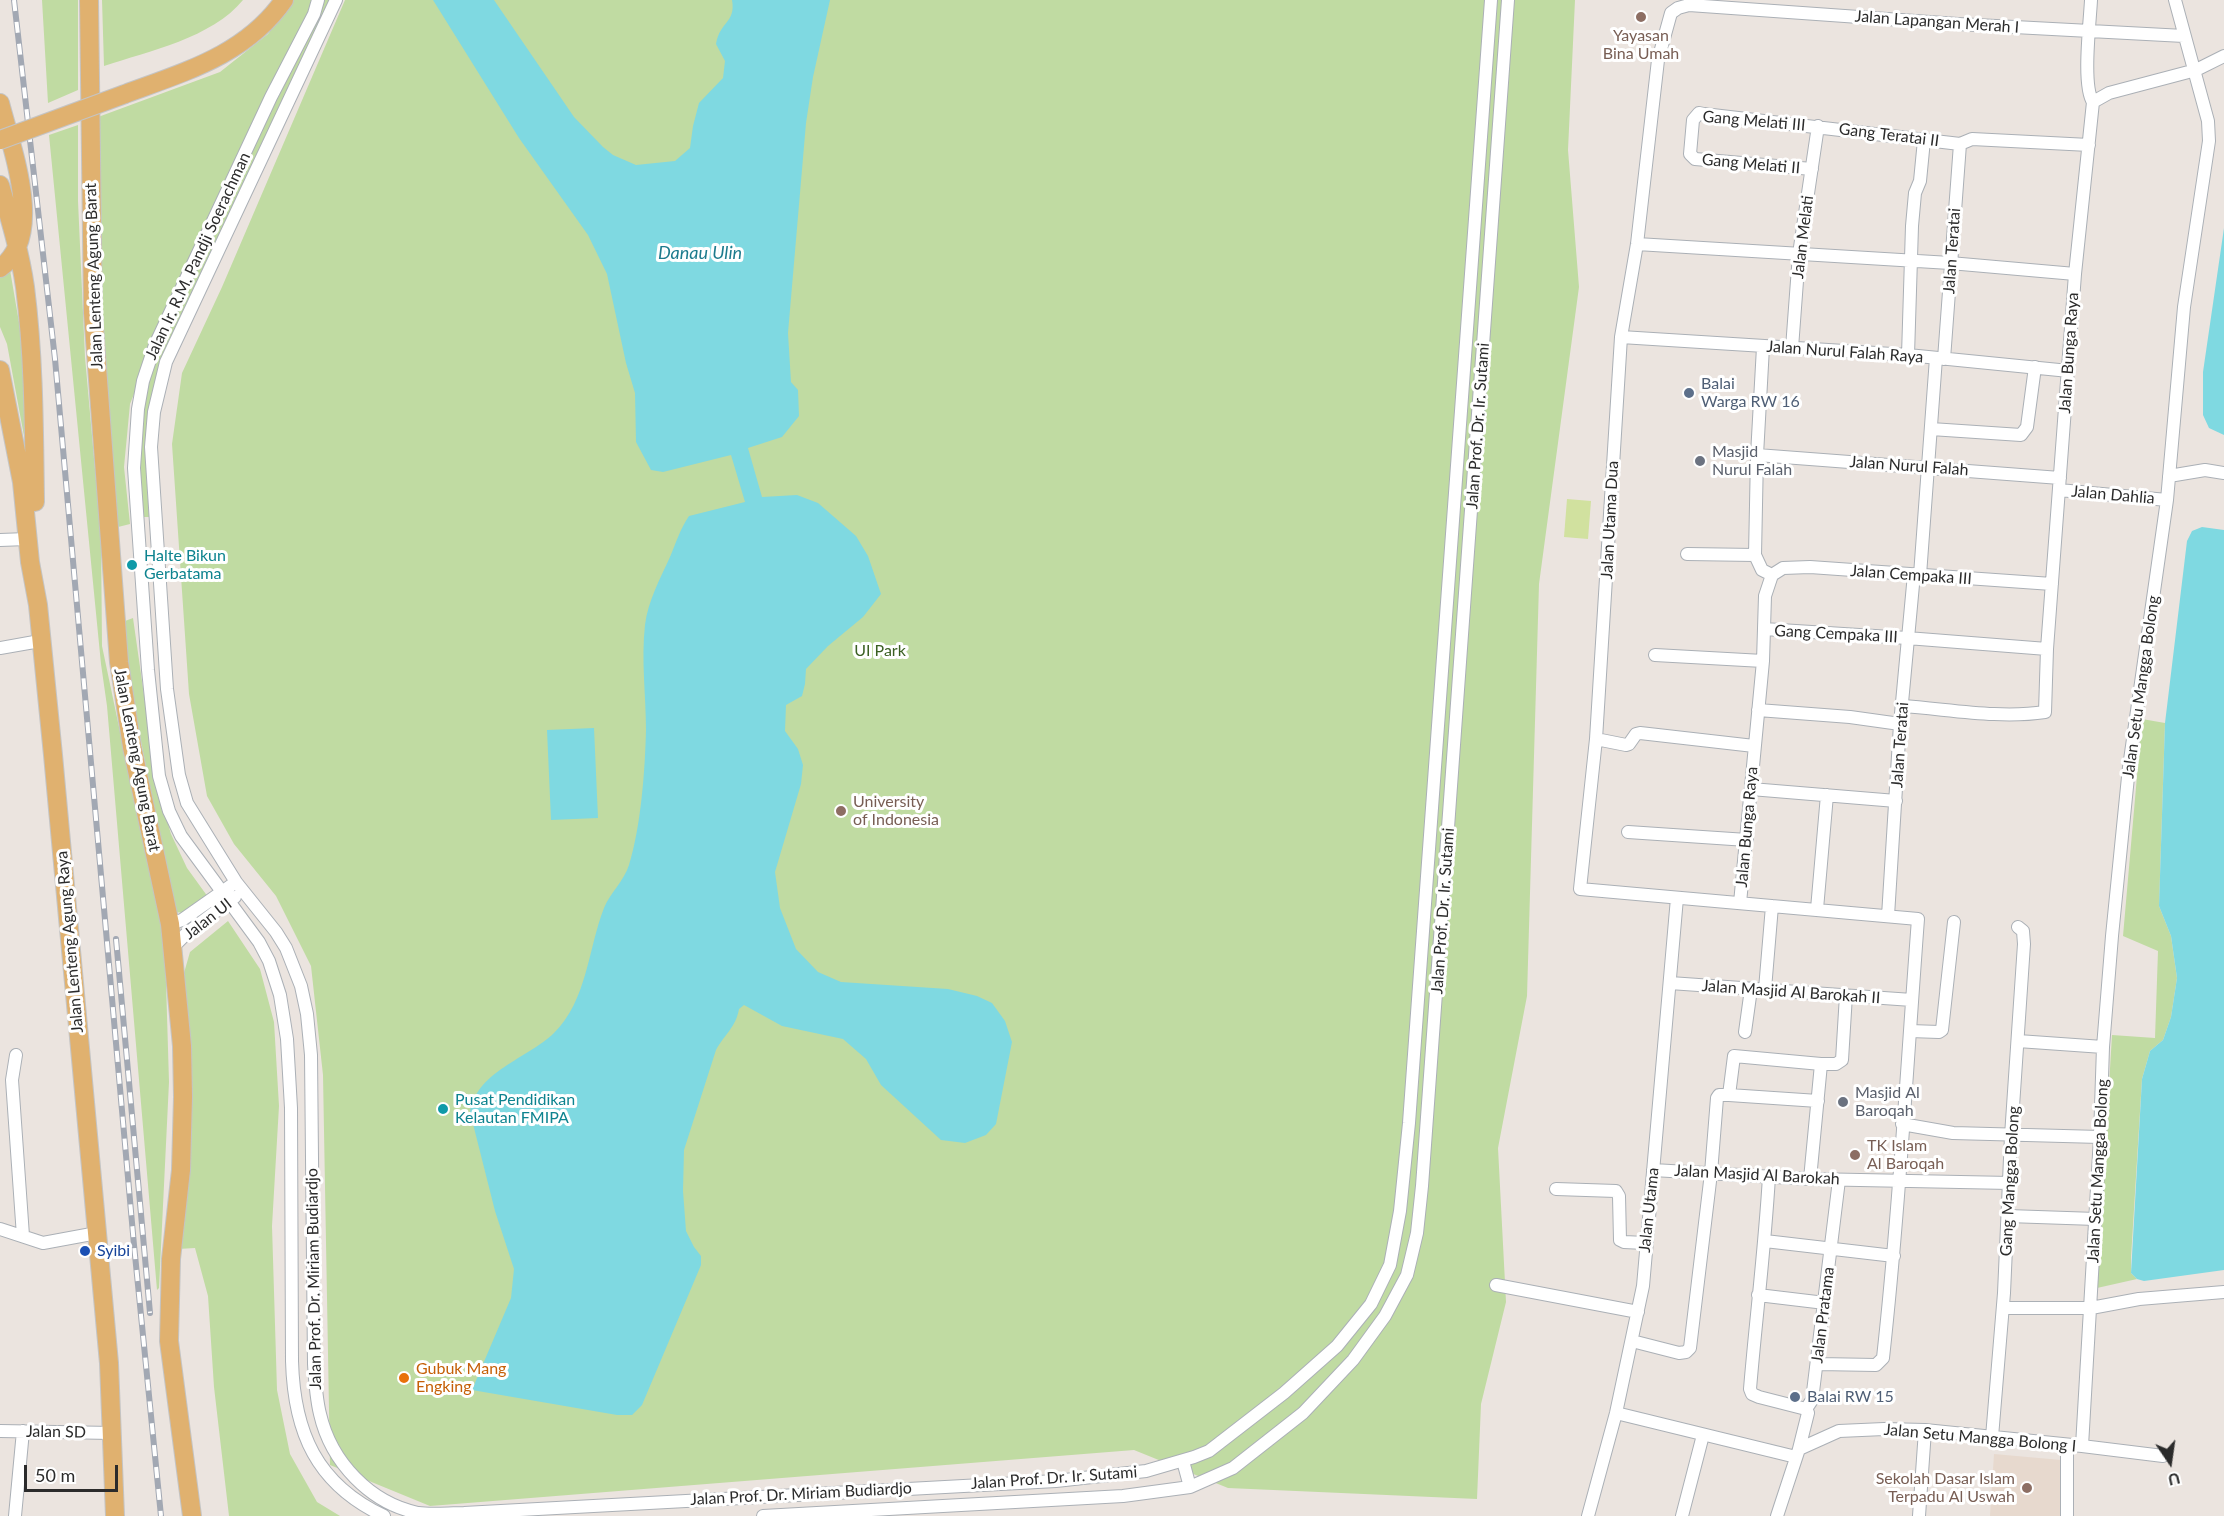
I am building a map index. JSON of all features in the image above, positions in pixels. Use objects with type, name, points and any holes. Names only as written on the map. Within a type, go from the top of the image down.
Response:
[{"type":"main road","name":"Jalan Lenteng Agung Barat","points":[[89,0],[93,314],[118,662],[132,747],[170,924],[182,1046],[181,1170],[170,1269],[169,1341],[192,1516]]},
{"type":"main road","points":[[0,140],[190,69],[231,50],[254,34],[284,0]]},
{"type":"main road","points":[[0,103],[23,207],[23,225],[18,248],[12,258],[0,268]]},
{"type":"main road","points":[[0,185],[18,248],[25,288],[33,380],[38,605]]},
{"type":"main road","name":"Jalan Lenteng Agung Raya","points":[[0,370],[5,418],[22,482],[27,538],[38,605],[109,1363],[115,1516]]},
{"type":"street","name":"Jalan Ir. R.M. Pandji Soerachman","points":[[230,901],[181,836],[169,812],[159,776],[148,670],[134,468],[138,409],[143,381],[161,331],[221,208],[271,97],[314,14],[318,0]]},
{"type":"street","name":"Jalan Ir. R.M. Pandji Soerachman","points":[[240,887],[187,803],[179,775],[167,689],[152,476],[152,426],[166,362],[336,0]]},
{"type":"street","name":"Jalan Prof. Dr. Ir. Sutami","points":[[948,1485],[1056,1480],[1146,1471],[1209,1451],[1284,1394],[1337,1346],[1371,1304],[1390,1265],[1400,1211],[1409,1123],[1491,0]]},
{"type":"street","name":"Jalan Prof. Dr. Ir. Sutami","points":[[954,1504],[1123,1496],[1190,1486],[1233,1468],[1303,1413],[1353,1360],[1385,1316],[1407,1275],[1417,1233],[1422,1186],[1508,0]]},
{"type":"street","name":"Jalan Bunga Raya","points":[[1902,706],[2004,713],[2045,712],[2047,649],[2075,274],[2093,102],[2089,93],[2091,0]]},
{"type":"street","name":"Jalan Setu Mangga Bolong","points":[[2082,1446],[2096,1219],[2103,1047],[2112,936],[2129,767],[2167,500],[2183,317],[2209,141],[2208,121],[2196,70],[2175,0]]},
{"type":"street","name":"Jalan Lapangan Merah I","points":[[1689,3],[2184,36]]},
{"type":"street","name":"Jalan Utama Dua","points":[[1689,3],[1671,13],[1658,60],[1637,244],[1621,337],[1596,739],[1580,889],[1740,903]]},
{"type":"street","points":[[2093,102],[2109,93],[2196,70],[2224,56]]},
{"type":"street","name":"Gang Melati III","points":[[1693,120],[1697,115],[1704,114],[1818,126]]},
{"type":"street","name":"Gang Melati II","points":[[1693,120],[1690,154],[1695,159],[1812,169]]},
{"type":"street","name":"Gang Teratai II","points":[[1818,126],[1960,144],[1972,139],[2089,145]]},
{"type":"street","name":"Jalan Melati","points":[[1792,348],[1799,255],[1818,126]]},
{"type":"street","points":[[1908,355],[1915,192],[1920,181],[1924,140]]},
{"type":"street","name":"Jalan Teratai","points":[[1888,916],[1907,638],[1917,574],[1950,263],[1960,144]]},
{"type":"street","points":[[1637,244],[1911,260],[2075,274]]},
{"type":"street","name":"Jalan Nurul Falah Raya","points":[[1621,337],[1908,355],[2069,371]]},
{"type":"street","points":[[1763,347],[1757,455],[1755,555],[1762,570],[1772,575]]},
{"type":"street","points":[[1931,429],[2021,435],[2026,427],[2035,367]]},
{"type":"street","name":"Jalan Nurul Falah","points":[[1757,455],[1928,467],[2060,484]]},
{"type":"street","points":[[2169,476],[2205,470],[2224,473]]},
{"type":"street","name":"Jalan Dahlia","points":[[2060,484],[2167,500]]},
{"type":"street","points":[[0,540],[27,538]]},
{"type":"street","points":[[1687,554],[1755,555]]},
{"type":"street","name":"Jalan Cempaka III","points":[[1772,575],[1783,568],[1797,567],[2052,584]]},
{"type":"street","name":"Jalan Bunga Raya","points":[[1772,575],[1765,596],[1763,661],[1740,903],[1918,919],[1912,1000]]},
{"type":"street","name":"Gang Cempaka III","points":[[1764,630],[2047,649]]},
{"type":"street","points":[[0,648],[40,641]]},
{"type":"street","points":[[1655,655],[1763,661]]},
{"type":"street","points":[[1758,710],[1850,717],[1900,724]]},
{"type":"street","points":[[1596,739],[1626,745],[1636,734],[1640,733],[1754,746]]},
{"type":"street","points":[[1751,789],[1896,801]]},
{"type":"street","points":[[1817,909],[1827,795]]},
{"type":"street","points":[[1628,832],[1747,840]]},
{"type":"street","name":"Jalan UI","points":[[170,924],[182,920],[221,891],[240,887]]},
{"type":"street","name":"Jalan UI","points":[[173,947],[187,933],[230,901],[240,887]]},
{"type":"street","name":"Jalan Prof. Dr. Miriam Budiardjo","points":[[240,887],[286,948],[301,986],[307,1014],[311,1055],[316,1389],[324,1428],[345,1468],[367,1489],[389,1503],[419,1513],[464,1513],[592,1511],[948,1485]]},
{"type":"street","name":"Jalan Utama","points":[[1588,1516],[1616,1413],[1643,1286],[1677,898]]},
{"type":"street","name":"Jalan Prof. Dr. Miriam Budiardjo","points":[[230,901],[259,942],[269,961],[285,1018],[291,1108],[292,1361],[296,1410],[304,1438],[327,1473],[361,1503],[384,1516]]},
{"type":"street","points":[[1765,989],[1772,906]]},
{"type":"street","points":[[1910,1031],[1939,1032],[1942,1029],[1954,922]]},
{"type":"street","name":"Gang Mangga Bolong","points":[[1992,1437],[2003,1308],[2024,936],[2022,929],[2018,927]]},
{"type":"street","name":"Jalan Masjid Al Barokah II","points":[[1670,983],[1912,1000]]},
{"type":"street","points":[[1745,1032],[1751,989]]},
{"type":"street","points":[[1729,1095],[1734,1056],[1821,1064],[1836,1064],[1842,1060],[1846,995]]},
{"type":"street","points":[[1818,1364],[1876,1365],[1883,1358],[1894,1257],[1912,1000]]},
{"type":"street","points":[[285,1018],[307,1014]]},
{"type":"street","points":[[2018,1041],[2103,1047]]},
{"type":"street","points":[[16,1055],[12,1080],[23,1236]]},
{"type":"street","points":[[1810,1179],[1821,1064]]},
{"type":"street","points":[[1632,1341],[1679,1353],[1686,1352],[1690,1348],[1719,1095],[1818,1101]]},
{"type":"street","points":[[1902,1124],[1953,1133],[2100,1137]]},
{"type":"street","name":"Jalan Masjid Al Barokah","points":[[1653,1170],[1839,1180],[2010,1182]]},
{"type":"street","points":[[1769,1176],[1750,1389],[1752,1394],[1806,1409]]},
{"type":"street","name":"Jalan Pratama","points":[[1777,1516],[1798,1453],[1808,1413],[1806,1409],[1812,1400],[1839,1180]]},
{"type":"street","points":[[1556,1189],[1616,1191],[1619,1196],[1620,1240],[1645,1243]]},
{"type":"street","points":[[2008,1215],[2096,1219]]},
{"type":"street","points":[[0,1229],[43,1243],[97,1233]]},
{"type":"street","points":[[1765,1241],[1832,1247],[1894,1257]]},
{"type":"street","points":[[1496,1285],[1638,1312]]},
{"type":"street","points":[[2003,1308],[2091,1308],[2139,1299],[2224,1292]]},
{"type":"street","points":[[1758,1295],[1825,1303]]},
{"type":"street","points":[[1616,1413],[1703,1435],[1798,1453]]},
{"type":"street","name":"Jalan Setu Mangga Bolong I","points":[[1798,1453],[1839,1431],[1884,1429],[1925,1430],[2163,1456]]},
{"type":"street","points":[[1919,1516],[1925,1430]]},
{"type":"street","name":"Jalan SD","points":[[0,1431],[112,1434]]},
{"type":"street","points":[[15,1516],[23,1431]]},
{"type":"street","points":[[1682,1516],[1703,1435]]},
{"type":"street","points":[[2067,1445],[2067,1516]]},
{"type":"street","points":[[1183,1461],[1190,1486]]},
{"type":"street","name":"Jalan Prof. Dr. Miriam Budiardjo","points":[[763,1516],[954,1504]]},
{"type":"shaded area","name":"Sekolah Dasar Islam Terpadu Al Uswah","points":[[1994,1454],[2061,1460],[2065,1516],[1990,1516]]},
{"type":"green space","points":[[42,0],[78,0],[78,90],[48,103]]},
{"type":"green space","points":[[102,0],[243,0],[230,13],[197,34],[160,49],[104,66]]},
{"type":"green space","points":[[291,0],[312,0],[303,30],[161,326],[130,404],[124,467],[130,524],[118,527],[108,417],[90,120],[220,72],[268,34]]},
{"type":"green space","points":[[323,0],[330,0],[196,286],[147,437],[149,517],[143,517],[141,438],[145,400],[155,360]]},
{"type":"green space","name":"UI Park","points":[[345,0],[1575,0],[1568,150],[1579,287],[1539,584],[1527,996],[1498,1148],[1506,1302],[1481,1404],[1477,1499],[1228,1488],[1134,1450],[430,1506],[330,1465],[323,1075],[311,966],[276,896],[234,844],[207,796],[189,694],[172,444],[182,373],[222,287]]},
{"type":"green space","points":[[78,125],[78,201],[85,357],[101,537],[102,646],[123,746],[148,835],[165,949],[169,1082],[159,1288],[157,1290],[107,706],[49,135]]},
{"type":"green space","points":[[10,270],[21,334],[31,474],[7,344],[0,327],[0,278]]},
{"type":"green space","points":[[1567,499],[1591,501],[1588,539],[1564,537]]},
{"type":"green space","points":[[133,618],[157,786],[171,834],[187,868],[208,897],[184,913],[175,912],[128,676],[125,621]]},
{"type":"green space","points":[[2142,719],[2165,723],[2159,906],[2171,936],[2177,978],[2171,1017],[2163,1040],[2150,1051],[2142,1079],[2131,1258],[2131,1273],[2137,1279],[2097,1288],[2112,1035],[2155,1038],[2158,951],[2123,936]]},
{"type":"green space","points":[[228,921],[260,969],[274,1022],[279,1106],[272,1226],[277,1390],[290,1454],[317,1502],[340,1516],[229,1516],[214,1387],[208,1296],[195,1248],[178,1249],[190,1073],[184,973],[190,952]]},
{"type":"water","name":"Danau Ulin","points":[[433,0],[494,0],[574,117],[613,155],[636,165],[675,161],[690,148],[699,103],[723,78],[725,61],[716,44],[718,36],[732,13],[732,0],[830,0],[813,77],[806,123],[788,333],[791,382],[798,390],[799,416],[782,437],[748,448],[762,497],[797,495],[818,503],[856,536],[868,556],[881,594],[863,617],[828,646],[806,669],[802,696],[786,705],[785,731],[798,749],[803,765],[801,784],[775,872],[780,908],[796,949],[818,972],[841,982],[948,989],[977,996],[992,1003],[1005,1021],[1012,1042],[996,1124],[986,1135],[965,1143],[941,1140],[881,1085],[866,1059],[843,1039],[782,1026],[744,1005],[739,1009],[733,1026],[716,1050],[684,1150],[683,1191],[686,1231],[701,1256],[701,1265],[642,1405],[632,1415],[617,1415],[472,1390],[511,1298],[514,1269],[495,1211],[470,1112],[482,1086],[504,1067],[554,1033],[573,1006],[580,990],[604,908],[627,871],[637,833],[642,798],[646,730],[644,638],[652,599],[689,516],[745,502],[731,455],[663,472],[651,470],[636,442],[635,393],[626,363],[607,274],[588,235],[519,138]]},
{"type":"water","points":[[2224,228],[2224,435],[2209,428],[2203,415],[2203,372]]},
{"type":"water","points":[[2202,527],[2224,530],[2224,1270],[2144,1281],[2137,1279],[2131,1273],[2142,1079],[2150,1051],[2163,1040],[2171,1017],[2177,978],[2171,936],[2159,906],[2165,723],[2187,541],[2192,531]]},
{"type":"water","points":[[594,728],[598,818],[551,820],[547,730]]},
{"type":"railway","points":[[14,0],[55,359],[134,1245],[161,1516]]},
{"type":"railway","points":[[116,939],[150,1313]]},
{"type":"place","name":"Yayasan Bina Umah","points":[[1641,17]]},
{"type":"place","name":"Balai Warga RW 16","points":[[1689,393]]},
{"type":"place","name":"Masjid Nurul Falah","points":[[1700,461]]},
{"type":"place","name":"Halte Bikun Gerbatama","points":[[132,565]]},
{"type":"place","name":"University of Indonesia","points":[[841,811]]},
{"type":"place","name":"Masjid Al Baroqah","points":[[1843,1102]]},
{"type":"place","name":"Pusat Pendidikan Kelautan FMIPA","points":[[443,1109]]},
{"type":"place","name":"TK Islam Al Baroqah","points":[[1855,1155]]},
{"type":"place","name":"Syibi","points":[[85,1251]]},
{"type":"place","name":"Gubuk Mang Engking","points":[[404,1378]]},
{"type":"place","name":"Balai RW 15","points":[[1795,1397]]},
{"type":"place","name":"Sekolah Dasar Islam Terpadu Al Uswah","points":[[2027,1488]]}]
